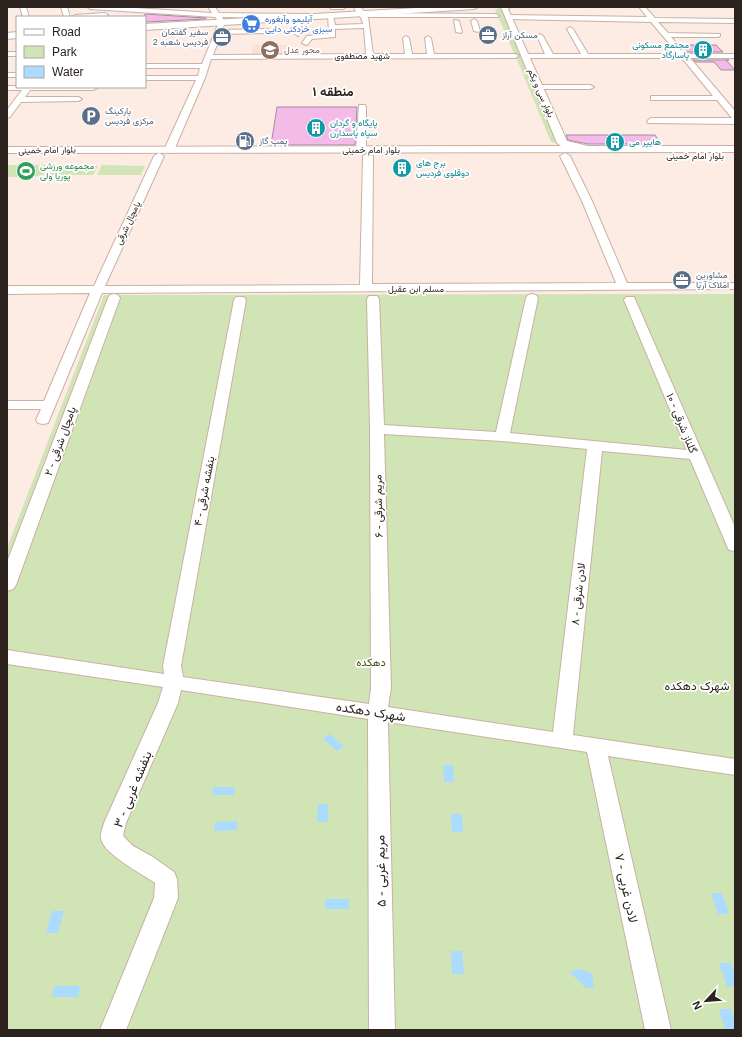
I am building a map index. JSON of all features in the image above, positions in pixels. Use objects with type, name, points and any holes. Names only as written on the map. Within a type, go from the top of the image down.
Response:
[{"type":"main road","points":[[389,13],[442,7]]},
{"type":"main road","points":[[146,28],[312,16],[332,12],[363,14],[473,7]]},
{"type":"main road","points":[[468,21],[496,17],[497,8],[506,11]]},
{"type":"main road","name":"بلوار سی و یکم","points":[[506,11],[519,59]]},
{"type":"main road","name":"بلوار سی و یکم","points":[[509,44],[538,87],[563,143]]},
{"type":"main road","points":[[522,150],[534,148],[549,142],[557,145],[563,143],[602,150]]},
{"type":"main road","name":"بلوار امام خمینی","points":[[669,153],[735,149]]},
{"type":"main road","name":"بلوار امام خمینی","points":[[7,150],[164,153],[364,153],[565,156],[669,153],[735,156]]},
{"type":"main road","name":"بلوار امام خمینی","points":[[364,153],[522,150],[602,150],[648,153]]},
{"type":"main road","name":"بلوار امام خمینی","points":[[7,155],[91,152]]},
{"type":"street","points":[[90,7],[217,15],[296,16]]},
{"type":"street","points":[[146,78],[200,78],[222,22],[211,7]]},
{"type":"street","points":[[239,7],[244,15]]},
{"type":"street","points":[[267,7],[274,15]]},
{"type":"street","points":[[286,7],[296,16],[298,34]]},
{"type":"street","points":[[306,43],[309,37],[332,36],[332,12],[343,7]]},
{"type":"street","points":[[356,7],[363,14],[367,26],[370,56]]},
{"type":"street","points":[[389,13],[468,21],[473,7]]},
{"type":"street","points":[[642,7],[735,116]]},
{"type":"street","points":[[72,10],[124,14]]},
{"type":"street","points":[[506,11],[541,17],[566,15],[616,22],[653,20],[735,21]]},
{"type":"street","points":[[585,18],[608,11],[616,22]]},
{"type":"street","points":[[418,15],[419,25]]},
{"type":"street","points":[[671,15],[676,20]]},
{"type":"street","points":[[704,21],[725,42]]},
{"type":"street","points":[[331,27],[367,26]]},
{"type":"street","points":[[570,29],[586,56]]},
{"type":"street","points":[[219,32],[268,31]]},
{"type":"street","points":[[666,35],[718,35]]},
{"type":"street","points":[[540,36],[550,56]]},
{"type":"street","points":[[406,38],[409,56]]},
{"type":"street","points":[[428,38],[431,56]]},
{"type":"street","points":[[464,46],[466,56]]},
{"type":"street","points":[[235,57],[238,49]]},
{"type":"street","name":"شهید مصطفوی","points":[[209,57],[466,56],[519,59],[550,56],[735,56]]},
{"type":"street","points":[[707,56],[715,64]]},
{"type":"street","points":[[146,64],[205,66]]},
{"type":"street","name":"پامچال شرقی","points":[[43,420],[97,291],[197,87],[200,78]]},
{"type":"street","points":[[538,87],[590,87]]},
{"type":"street","points":[[696,87],[710,87]]},
{"type":"street","points":[[7,88],[29,88],[78,99]]},
{"type":"street","points":[[7,114],[14,103],[29,88]]},
{"type":"street","points":[[14,103],[52,94],[92,90]]},
{"type":"street","points":[[654,99],[720,98]]},
{"type":"street","name":"مریم شرقی - ۶","points":[[362,107],[369,294],[377,429],[381,688],[378,712]]},
{"type":"street","points":[[650,121],[735,121]]},
{"type":"street","name":"گلناز شرقی - ۱۰","points":[[565,156],[587,201],[735,546]]},
{"type":"street","name":"مسلم ابن عقیل","points":[[7,290],[369,294],[626,293],[735,286]]},
{"type":"street","name":"پامچال شرقی - ۲","points":[[7,585],[114,298]]},
{"type":"street","points":[[502,437],[532,298]]},
{"type":"street","name":"بنفشه شرقی - ۴","points":[[174,682],[172,666],[240,300]]},
{"type":"street","points":[[7,405],[49,405]]},
{"type":"street","points":[[377,429],[502,437],[695,455]]},
{"type":"street","name":"لادن شرقی - ۸","points":[[562,741],[595,446]]},
{"type":"street","name":"شهرک دهکده","points":[[7,657],[735,767]]},
{"type":"street","name":"بنفشه غربی - ۳","points":[[113,1030],[166,898],[166,879],[146,864],[125,853],[112,838],[115,823],[168,703],[174,682]]},
{"type":"street","name":"مریم غربی - ۵","points":[[378,712],[382,1030]]},
{"type":"street","name":"لادن غربی - ۷","points":[[596,746],[658,1030]]},
{"type":"shaded area","name":"محور عدل","points":[[253,45],[289,45],[288,55],[251,55]]},
{"type":"green space","points":[[498,8],[502,9],[560,144],[551,142],[495,10]]},
{"type":"green space","name":"مجموعه ورزشی پوریا ولی","points":[[7,165],[49,165],[42,176],[7,177]]},
{"type":"green space","points":[[102,165],[145,166],[141,175],[97,175]]},
{"type":"green space","points":[[55,166],[98,166],[93,175],[49,175]]},
{"type":"green space","name":"دهکده","points":[[735,294],[735,1030],[7,1030],[7,548],[104,295]]},
{"type":"water","points":[[330,734],[344,746],[337,751],[323,739]]},
{"type":"water","points":[[443,765],[453,765],[454,782],[444,782]]},
{"type":"water","points":[[213,787],[235,787],[234,795],[212,795]]},
{"type":"water","points":[[318,804],[328,804],[328,822],[317,822]]},
{"type":"water","points":[[451,814],[462,814],[463,832],[452,832]]},
{"type":"water","points":[[237,821],[237,830],[214,831],[215,822]]},
{"type":"water","points":[[711,893],[722,893],[729,914],[718,914]]},
{"type":"water","points":[[325,899],[349,899],[349,909],[325,909]]},
{"type":"water","points":[[52,911],[64,911],[58,933],[46,933]]},
{"type":"water","points":[[451,951],[462,951],[464,974],[452,974]]},
{"type":"water","points":[[719,963],[731,963],[735,974],[735,986],[727,987]]},
{"type":"water","points":[[579,969],[591,973],[594,979],[592,982],[594,986],[593,989],[584,987],[570,972]]},
{"type":"water","points":[[54,986],[80,986],[78,997],[52,997]]},
{"type":"water","points":[[719,1009],[731,1009],[735,1022],[735,1030],[725,1030]]},
{"type":"building","points":[[145,14],[206,19],[146,22]]},
{"type":"building","name":"مجتمع مسکونی پاسارگاد","points":[[681,45],[716,45],[723,52],[687,52]]},
{"type":"building","points":[[693,60],[726,60],[735,70],[721,70],[714,62],[696,62]]},
{"type":"building","name":"پایگاه و گردان سپاه پاسدارن","points":[[277,107],[357,107],[355,145],[271,145]]},
{"type":"building","name":"هایپر می","points":[[566,135],[655,135],[661,144],[588,144],[568,140]]},
{"type":"place","name":"آبلیمو وآبغوره سبزی خردکنی دایی","points":[[251,24]]},
{"type":"place","name":"مسکن آراز","points":[[488,35]]},
{"type":"place","name":"سفیر گفتمان فردیس شعبه 2","points":[[222,37]]},
{"type":"place","name":"محور عدل","points":[[270,50]]},
{"type":"place","name":"مجتمع مسکونی پاسارگاد","points":[[703,50]]},
{"type":"place","name":"پارکینگ مرکزی فردیس","points":[[91,116]]},
{"type":"place","name":"پایگاه و گردان سپاه پاسدارن","points":[[316,128]]},
{"type":"place","name":"پمپ گاز","points":[[245,141]]},
{"type":"place","name":"هایپر می","points":[[615,142]]},
{"type":"place","name":"برج های دوقلوی فردیس","points":[[402,168]]},
{"type":"place","name":"مجموعه ورزشی پوریا ولی","points":[[26,171]]},
{"type":"place","name":"مشاورین املاک آریا","points":[[682,280]]},
{"type":"district","name":"منطقه ۱","points":[[333,91]]},
{"type":"district","name":"شهرک دهکده","points":[[697,686]]}]
